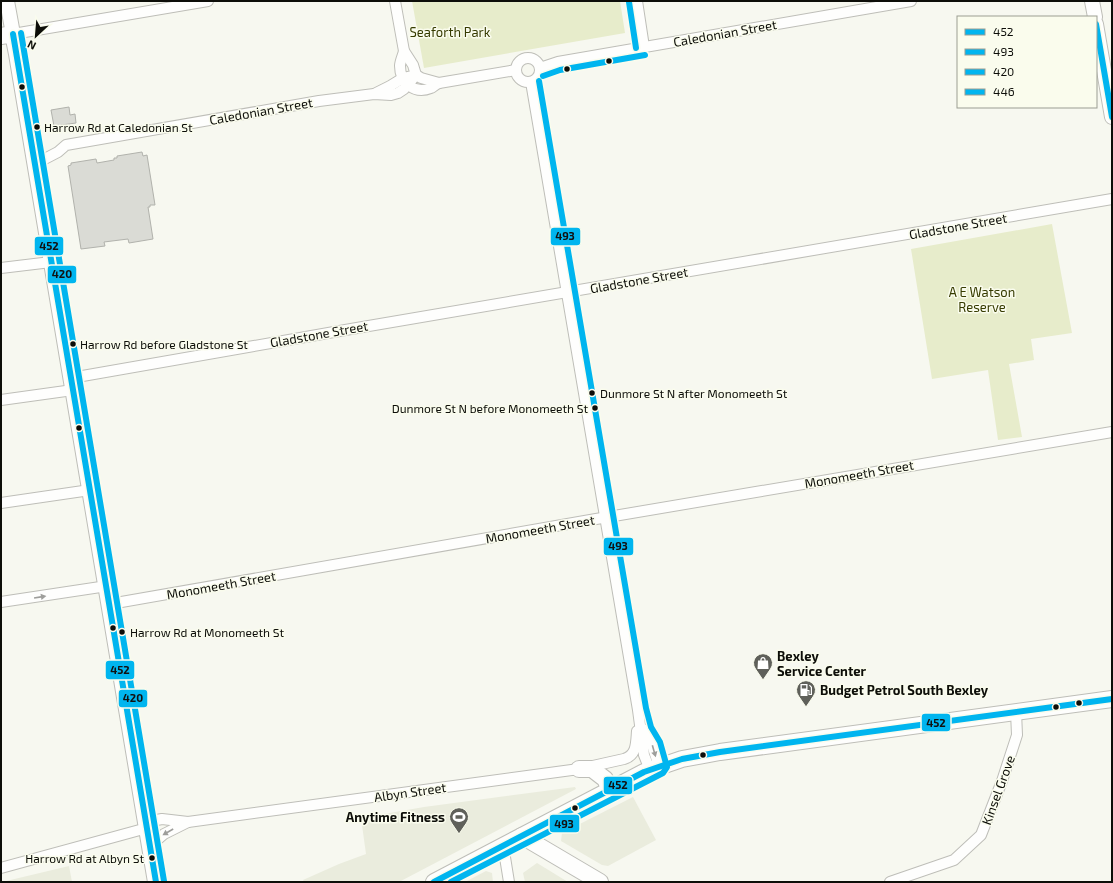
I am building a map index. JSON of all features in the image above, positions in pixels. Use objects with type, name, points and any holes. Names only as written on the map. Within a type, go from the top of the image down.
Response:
[{"type":"main road","points":[[7,1],[7,35],[35,164],[156,882]]},
{"type":"main road","points":[[1092,1],[1095,16]]},
{"type":"main road","points":[[1097,30],[1112,117]]},
{"type":"main road","points":[[434,882],[654,768],[682,759],[720,752],[1112,699]]},
{"type":"main road","points":[[578,769],[590,777],[605,793]]},
{"type":"main road","points":[[522,836],[600,882]]},
{"type":"street","points":[[7,35],[208,1]]},
{"type":"street","points":[[395,1],[404,51],[413,65],[416,75],[439,83]]},
{"type":"street","points":[[636,1],[644,47]]},
{"type":"street","name":"Caledonian Street","points":[[540,68],[558,62],[911,1]]},
{"type":"street","points":[[404,51],[400,64],[405,82],[418,89],[430,88],[439,83],[516,70]]},
{"type":"street","points":[[527,58],[537,61],[540,68],[537,78],[531,82],[527,82],[518,77],[516,70],[521,61],[527,58]]},
{"type":"street","name":"Caledonian Street","points":[[35,164],[58,152],[66,145],[319,101],[374,94],[391,95],[398,93],[405,82],[416,75]]},
{"type":"street","points":[[531,82],[638,710],[644,730],[652,743],[654,768]]},
{"type":"street","name":"Gladstone Street","points":[[1,400],[72,384],[567,292],[1112,199]]},
{"type":"street","points":[[1,268],[51,262]]},
{"type":"street","name":"Monomeeth Street","points":[[110,604],[606,517],[1112,432]]},
{"type":"street","points":[[1,503],[90,490]]},
{"type":"street","points":[[1,602],[107,586]]},
{"type":"street","name":"Albyn Street","points":[[1,868],[162,820],[188,822],[578,769],[624,759],[631,756],[636,745],[638,710]]},
{"type":"street","name":"Kinsel Grove","points":[[890,882],[954,860],[981,835],[1002,781],[1016,735],[1016,712]]},
{"type":"street","name":"Albyn Street","points":[[150,846],[164,834],[188,822]]},
{"type":"street","points":[[503,846],[509,882]]},
{"type":"shaded area","points":[[575,787],[576,789],[399,882],[304,882],[303,880],[366,854],[361,818],[424,807]]},
{"type":"shaded area","points":[[633,797],[656,840],[608,866],[602,865],[561,841],[562,833]]},
{"type":"shaded area","points":[[537,863],[568,882],[525,882],[523,873]]},
{"type":"shaded area","points":[[69,866],[72,882],[2,882]]},
{"type":"shaded area","points":[[486,871],[492,873],[493,882],[465,882]]},
{"type":"green space","name":"Seaforth Park","points":[[412,1],[620,1],[625,33],[424,68]]},
{"type":"green space","name":"A E Watson Reserve","points":[[1052,224],[1072,333],[1031,339],[1034,360],[1009,364],[1022,437],[998,440],[988,370],[932,379],[911,249]]},
{"type":"building","points":[[69,107],[70,115],[75,114],[76,123],[54,126],[51,110]]},
{"type":"building","points":[[142,152],[143,156],[147,155],[155,205],[150,205],[150,207],[148,207],[153,239],[129,243],[128,239],[104,242],[105,246],[81,249],[68,166],[71,165],[71,163],[96,159],[97,163],[114,160],[117,156]]},
{"type":"transit line","name":"493","points":[[629,2],[636,48]]},
{"type":"transit line","name":"446","points":[[1097,30],[1112,117]]},
{"type":"transit line","name":"420","points":[[21,33],[164,881]]},
{"type":"transit line","name":"452","points":[[13,34],[156,882]]},
{"type":"transit line","name":"493","points":[[543,76],[560,70],[645,55]]},
{"type":"transit line","name":"493","points":[[451,882],[663,773],[667,767],[660,742],[651,727],[646,708],[539,81]]},
{"type":"transit line","name":"452","points":[[434,882],[644,772],[682,759],[720,752],[1112,699]]},
{"type":"place","name":"Harrow Rd at Caledonian St","points":[[37,127]]},
{"type":"place","name":"Harrow Rd before Gladstone St","points":[[73,344]]},
{"type":"place","name":"Dunmore St N after Monomeeth St","points":[[592,393]]},
{"type":"place","name":"Dunmore St N before Monomeeth St","points":[[595,408]]},
{"type":"place","name":"Harrow Rd at Monomeeth St","points":[[122,632]]},
{"type":"place","name":"Bexley Service Center","points":[[763,680]]},
{"type":"place","name":"Budget Petrol South Bexley","points":[[806,707]]},
{"type":"place","name":"Anytime Fitness","points":[[459,834]]},
{"type":"place","name":"Harrow Rd at Albyn St","points":[[152,858]]}]
